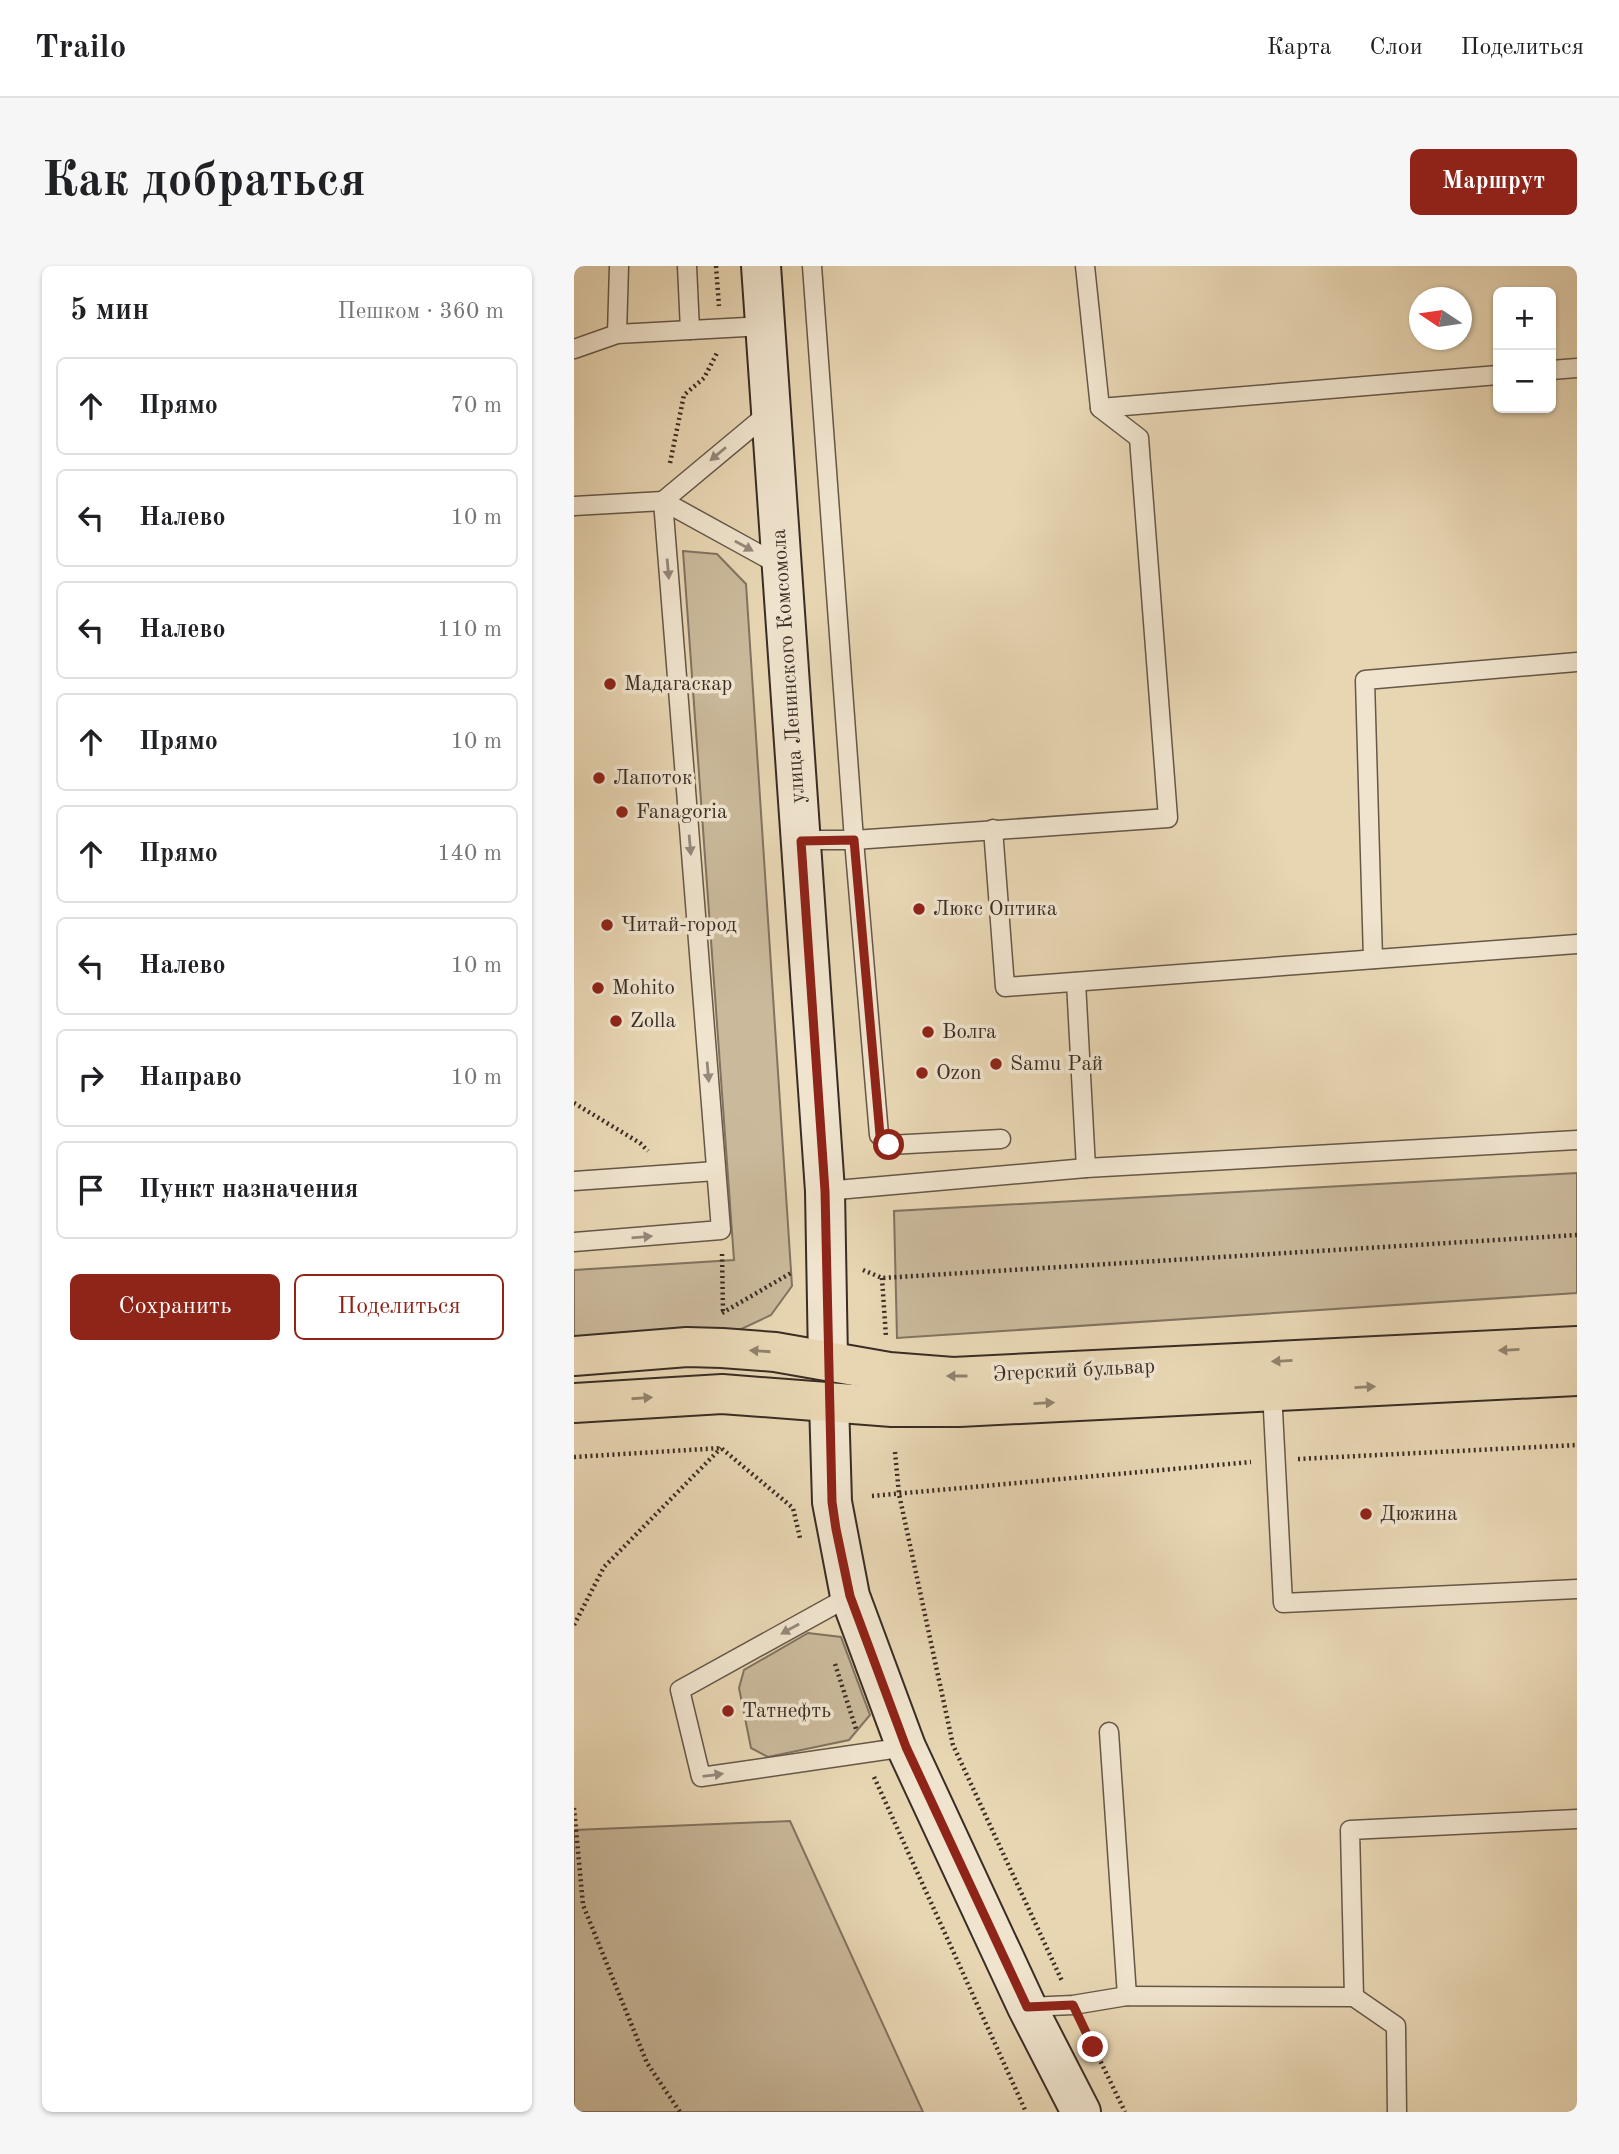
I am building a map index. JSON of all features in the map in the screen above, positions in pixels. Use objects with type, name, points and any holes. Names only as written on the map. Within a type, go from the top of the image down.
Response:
[{"type":"main road","name":"улица Ленинского Комсомола","points":[[761,266],[825,1191],[828,1360]]},
{"type":"main road","name":"Эгерский бульвар","points":[[574,1356],[687,1347],[775,1352],[889,1372],[953,1377],[1577,1346]]},
{"type":"main road","points":[[828,1360],[832,1502],[850,1596],[906,1747],[1027,2007],[1081,2112]]},
{"type":"main road","name":"Эгерский бульвар","points":[[574,1403],[722,1394],[892,1407],[959,1407],[1577,1376]]},
{"type":"lane","points":[[617,334],[619,266]]},
{"type":"lane","points":[[687,266],[690,330]]},
{"type":"lane","points":[[812,266],[854,840],[880,1135],[889,1145],[1002,1139]]},
{"type":"lane","points":[[801,841],[854,840],[1168,818],[1139,438],[1100,408],[1085,266]]},
{"type":"lane","points":[[574,349],[617,334],[765,326]]},
{"type":"lane","points":[[1556,370],[1577,368]]},
{"type":"lane","points":[[1100,408],[1493,375]]},
{"type":"lane","points":[[663,501],[771,411]]},
{"type":"lane","points":[[574,1242],[721,1230],[663,501]]},
{"type":"lane","points":[[574,506],[663,501],[783,567]]},
{"type":"lane","points":[[1373,959],[1365,680],[1576,662],[1577,681]]},
{"type":"lane","points":[[993,829],[1004,987],[1577,944]]},
{"type":"lane","points":[[1076,982],[1086,1168]]},
{"type":"lane","points":[[825,1191],[1086,1168],[1577,1140]]},
{"type":"lane","points":[[574,1181],[716,1171]]},
{"type":"lane","points":[[1272,1391],[1283,1603],[1577,1589]]},
{"type":"lane","points":[[850,1596],[680,1690],[701,1777],[906,1747]]},
{"type":"lane","points":[[1109,1732],[1127,1996]]},
{"type":"lane","points":[[1354,1997],[1350,1830],[1577,1819]]},
{"type":"lane","points":[[1027,2007],[1073,2005],[1127,1996],[1354,1997],[1396,2026],[1397,2112]]},
{"type":"path","points":[[663,501],[684,395],[704,378],[717,354],[720,328],[716,266]]},
{"type":"path","points":[[863,1270],[882,1279],[1577,1235]]},
{"type":"path","points":[[723,1312],[791,1273]]},
{"type":"path","points":[[882,1279],[886,1339]]},
{"type":"path","points":[[872,1496],[1276,1460],[1577,1445]]},
{"type":"path","points":[[574,1625],[604,1567],[721,1448]]},
{"type":"path","points":[[574,1457],[721,1448],[793,1508]]},
{"type":"path","points":[[895,1452],[899,1494],[953,1745],[1125,2112]]},
{"type":"path","points":[[574,1808],[583,1905],[647,2063],[680,2112]]},
{"type":"shaded area","points":[[683,551],[717,554],[746,584],[792,1286],[771,1315],[737,1331],[574,1340],[574,1270],[734,1260]]},
{"type":"shaded area","points":[[1577,1173],[1577,1293],[897,1338],[894,1211]]},
{"type":"shaded area","points":[[808,1633],[841,1637],[870,1715],[849,1740],[768,1757],[751,1748],[739,1688],[744,1670]]},
{"type":"shaded area","points":[[790,1821],[923,2112],[574,2112],[574,1830]]},
{"type":"place","name":"Мадагаскар","points":[[610,684]]},
{"type":"place","name":"Лапоток","points":[[599,778]]},
{"type":"place","name":"Fanagoria","points":[[622,812]]},
{"type":"place","name":"Люкс Оптика","points":[[919,909]]},
{"type":"place","name":"Читай-город","points":[[607,925]]},
{"type":"place","name":"Mohito","points":[[598,988]]},
{"type":"place","name":"Zolla","points":[[616,1021]]},
{"type":"place","name":"Волга","points":[[928,1032]]},
{"type":"place","name":"Samu Рай","points":[[996,1064]]},
{"type":"place","name":"Ozon","points":[[922,1073]]},
{"type":"place","name":"Дюжина","points":[[1366,1514]]},
{"type":"place","name":"Татнефть","points":[[728,1711]]},
{"type":"route","points":[[889,1145],[880,1135],[854,840],[801,841],[825,1191],[832,1502],[850,1596],[906,1747],[1027,2007],[1073,2005],[1093,2047]]}]
